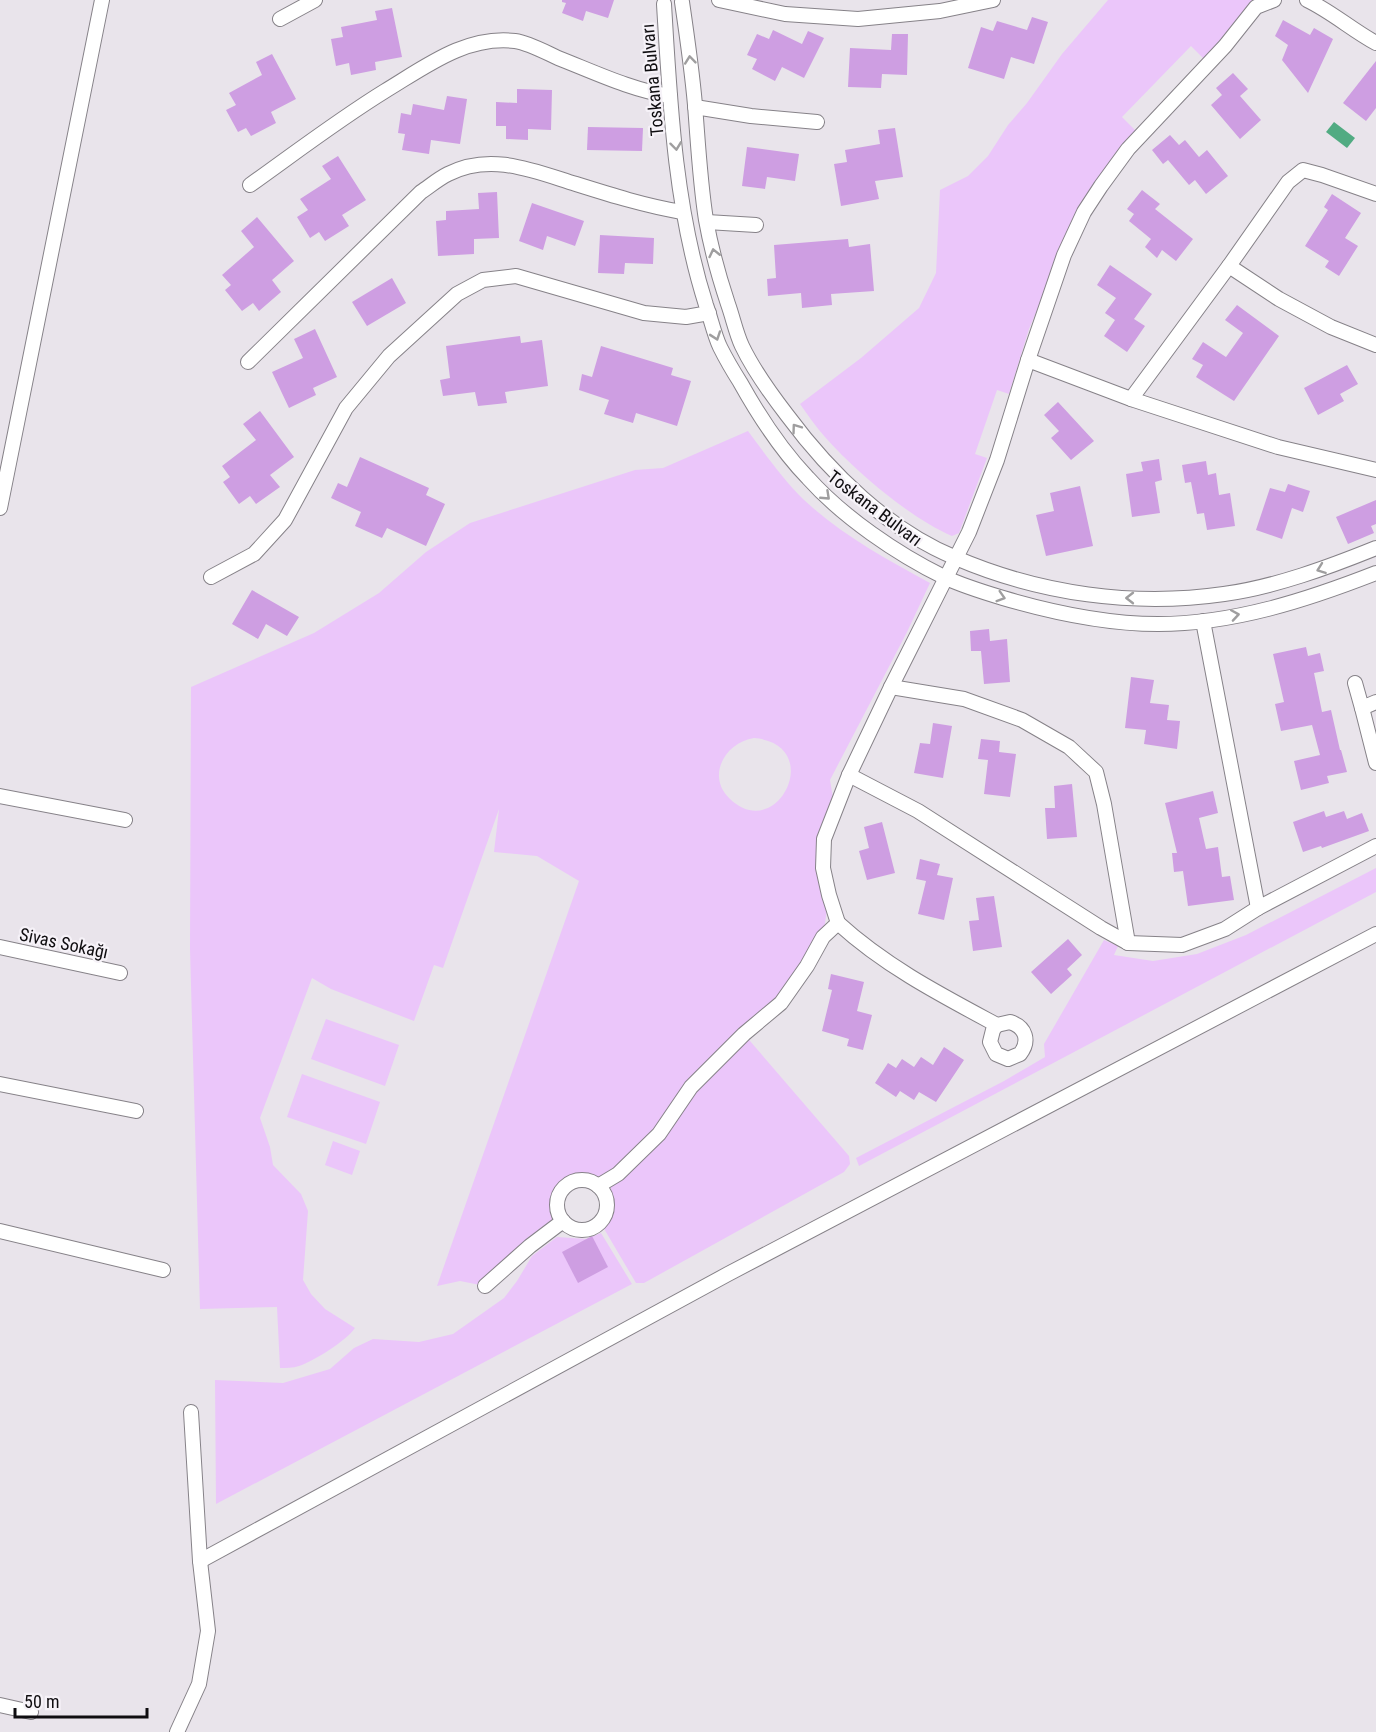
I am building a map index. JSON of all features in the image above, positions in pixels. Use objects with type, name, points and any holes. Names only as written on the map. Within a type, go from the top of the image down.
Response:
[{"type":"street","points":[[0,508],[102,0]]},
{"type":"street","points":[[280,18],[315,0]]},
{"type":"street","points":[[719,0],[785,14],[858,19],[940,11],[993,0]]},
{"type":"street","points":[[997,1025],[891,965],[863,946],[838,923],[823,868],[824,838],[849,774],[969,532],[997,460],[1064,255],[1084,212],[1128,149],[1225,46],[1256,7],[1274,0]]},
{"type":"street","points":[[1307,0],[1325,9],[1354,31],[1376,43]]},
{"type":"street","name":"Toskana Bulvarı","points":[[1376,548],[1297,577],[1225,594],[1124,599],[1066,591],[1014,578],[956,558],[916,537],[882,513],[825,463],[772,395],[742,345],[720,279],[707,222],[700,176],[683,1],[670,6],[661,2],[682,212],[697,277],[720,347],[756,411],[808,479],[838,507],[910,558],[946,578],[1046,611],[1111,622],[1160,624],[1203,621],[1263,611],[1335,589],[1376,573]]},
{"type":"street","points":[[250,186],[357,108],[420,69],[453,52],[486,40],[517,41],[651,94],[670,96]]},
{"type":"street","points":[[695,106],[751,116],[817,122]]},
{"type":"street","points":[[248,362],[421,192],[449,174],[475,166],[508,164],[536,170],[633,202],[682,212]]},
{"type":"street","points":[[1131,399],[1288,182],[1303,170],[1376,194]]},
{"type":"street","points":[[707,222],[756,225]]},
{"type":"street","points":[[1229,266],[1279,299],[1331,327],[1376,345]]},
{"type":"street","points":[[211,577],[254,554],[285,520],[346,408],[389,356],[457,294],[483,280],[516,276],[644,313],[686,317],[709,313]]},
{"type":"street","points":[[1028,360],[1131,399],[1278,447],[1376,470]]},
{"type":"street","points":[[1203,621],[1258,908]]},
{"type":"street","points":[[1355,684],[1376,763]]},
{"type":"street","points":[[891,687],[964,699],[1022,720],[1069,747],[1096,772],[1104,804],[1128,943]]},
{"type":"street","points":[[1362,708],[1376,702]]},
{"type":"street","points":[[849,774],[918,811],[1128,943],[1182,945],[1225,929],[1258,908],[1376,846]]},
{"type":"street","points":[[0,796],[125,820]]},
{"type":"street","points":[[598,1186],[618,1174],[659,1134],[692,1087],[744,1034],[781,1004],[807,966],[823,937],[838,923]]},
{"type":"street","points":[[200,1561],[728,1274],[1376,934]]},
{"type":"street","name":"Sivas Sokağı","points":[[0,947],[120,973]]},
{"type":"street","points":[[0,1084],[136,1111]]},
{"type":"street","points":[[582,1180],[598,1186],[604,1192],[607,1200],[604,1217],[599,1224],[584,1230],[569,1227],[563,1221],[557,1206],[561,1191],[567,1185],[582,1180]]},
{"type":"street","points":[[485,1286],[530,1246],[563,1221]]},
{"type":"street","points":[[0,1231],[162,1270]]},
{"type":"street","points":[[177,1732],[199,1684],[208,1631],[200,1561],[191,1412]]},
{"type":"street","points":[[0,1705],[31,1712]]},
{"type":"shaded area","points":[[1108,0],[1256,0],[1205,60],[1191,46],[1122,117],[1136,131],[1085,196],[1029,329],[1009,394],[997,390],[975,454],[987,458],[959,533],[952,536],[901,506],[867,479],[825,437],[800,404],[861,358],[919,308],[936,273],[940,190],[968,176],[988,156],[1008,125],[1027,103],[1062,54]]},
{"type":"shaded area","points":[[1334,122],[1355,138],[1347,148],[1326,132]]},
{"type":"shaded area","points":[[748,431],[788,483],[817,512],[864,545],[930,583],[830,780],[835,810],[824,839],[829,895],[823,937],[807,966],[744,1034],[849,1156],[850,1164],[844,1172],[644,1283],[636,1283],[603,1227],[612,1210],[611,1184],[575,1181],[564,1188],[559,1200],[563,1221],[485,1286],[460,1281],[437,1286],[579,881],[537,856],[494,852],[499,809],[443,968],[434,965],[414,1021],[331,989],[312,978],[260,1118],[270,1147],[273,1165],[301,1194],[308,1211],[303,1280],[311,1294],[325,1309],[355,1328],[337,1344],[313,1360],[297,1367],[280,1368],[277,1307],[200,1309],[190,949],[191,687],[314,633],[379,593],[426,552],[470,523],[635,470],[663,468]],"holes":[[[754,738],[776,744],[788,757],[791,772],[787,788],[777,802],[763,810],[747,809],[729,798],[722,789],[719,779],[722,761],[728,753],[735,746]]]},
{"type":"shaded area","points":[[1376,868],[1376,892],[859,1166],[856,1158],[1004,1081],[1045,1057],[1044,1044],[1104,940],[1118,946],[1114,955],[1153,961],[1197,954],[1246,935]]},
{"type":"shaded area","points":[[326,1019],[399,1045],[385,1086],[311,1059]]},
{"type":"shaded area","points":[[302,1074],[380,1102],[366,1144],[287,1117]]},
{"type":"shaded area","points":[[333,1141],[360,1151],[352,1175],[325,1165]]},
{"type":"shaded area","points":[[601,1233],[632,1284],[216,1504],[215,1380],[283,1383],[330,1369],[354,1348],[373,1339],[419,1342],[453,1334],[504,1298],[532,1256],[557,1237],[586,1239]]},
{"type":"building","points":[[562,0],[614,0],[608,18],[586,11],[583,21],[562,13],[566,3]]},
{"type":"building","points":[[392,8],[402,57],[375,62],[376,70],[351,75],[349,63],[336,66],[331,39],[343,37],[341,27],[377,20],[375,11]]},
{"type":"building","points":[[1032,17],[1048,22],[1034,64],[1011,57],[1004,79],[968,68],[981,27],[993,31],[997,21],[1027,30]]},
{"type":"building","points":[[1283,20],[1310,35],[1314,28],[1333,39],[1308,93],[1282,60],[1288,45],[1275,36]]},
{"type":"building","points":[[773,30],[802,44],[808,31],[824,38],[804,78],[782,67],[775,81],[752,69],[757,59],[747,55],[757,34],[769,39]]},
{"type":"building","points":[[892,34],[908,34],[907,75],[882,74],[881,88],[848,87],[850,48],[891,50]]},
{"type":"building","points":[[272,54],[296,99],[271,112],[276,123],[251,136],[246,128],[238,132],[226,110],[236,105],[229,93],[262,75],[256,62]]},
{"type":"building","points":[[1376,61],[1376,108],[1366,121],[1343,103]]},
{"type":"building","points":[[1233,73],[1248,89],[1240,96],[1261,120],[1240,139],[1211,105],[1222,95],[1216,88]]},
{"type":"building","points":[[517,89],[552,90],[551,130],[528,129],[528,140],[506,139],[506,126],[496,126],[496,102],[517,103]]},
{"type":"building","points":[[447,96],[467,99],[460,144],[431,140],[429,154],[402,150],[405,134],[398,133],[401,113],[411,115],[413,104],[444,110]]},
{"type":"building","points":[[588,127],[643,128],[642,151],[587,150]]},
{"type":"building","points":[[895,128],[903,177],[875,181],[879,199],[841,206],[834,164],[847,162],[845,150],[880,144],[878,130]]},
{"type":"building","points":[[1170,135],[1179,145],[1185,140],[1199,157],[1207,150],[1228,176],[1206,194],[1195,180],[1189,185],[1168,160],[1163,164],[1152,150]]},
{"type":"building","points":[[747,147],[799,154],[795,181],[767,177],[765,189],[742,186]]},
{"type":"building","points":[[338,156],[366,200],[342,215],[349,226],[325,241],[319,232],[310,238],[297,217],[308,210],[300,199],[331,179],[322,166]]},
{"type":"building","points":[[1142,190],[1160,204],[1155,209],[1193,239],[1176,261],[1162,250],[1157,258],[1145,247],[1151,239],[1129,221],[1134,214],[1127,209]]},
{"type":"building","points":[[497,192],[499,238],[474,239],[474,254],[438,256],[436,221],[446,220],[446,211],[479,209],[478,193]]},
{"type":"building","points":[[1332,194],[1361,213],[1345,238],[1358,246],[1339,276],[1325,267],[1329,261],[1305,246],[1328,210],[1324,207]]},
{"type":"building","points":[[532,203],[584,221],[575,246],[547,236],[543,250],[519,241]]},
{"type":"building","points":[[257,217],[294,261],[272,280],[281,292],[259,311],[253,303],[242,311],[225,290],[231,285],[222,275],[254,247],[241,231]]},
{"type":"building","points":[[600,235],[654,238],[653,264],[625,263],[624,274],[598,273]]},
{"type":"building","points":[[848,239],[849,247],[870,244],[874,291],[831,294],[832,305],[802,308],[801,293],[768,296],[767,279],[776,278],[774,245]]},
{"type":"building","points":[[1110,265],[1152,294],[1134,319],[1145,326],[1127,352],[1104,336],[1115,320],[1105,313],[1116,298],[1097,285]]},
{"type":"building","points":[[392,278],[406,303],[367,326],[352,302]]},
{"type":"building","points":[[1237,305],[1279,336],[1234,401],[1196,377],[1203,365],[1192,359],[1203,342],[1226,357],[1243,333],[1225,320]]},
{"type":"building","points":[[315,329],[337,377],[313,388],[316,395],[289,408],[272,372],[303,358],[294,339]]},
{"type":"building","points":[[520,336],[521,343],[542,340],[548,386],[505,392],[507,403],[478,406],[475,392],[443,396],[440,380],[450,378],[446,346]]},
{"type":"building","points":[[601,346],[673,368],[671,375],[691,381],[677,426],[636,413],[633,423],[604,414],[609,400],[579,390],[582,374],[592,377]]},
{"type":"building","points":[[1347,365],[1358,384],[1340,394],[1344,401],[1318,415],[1304,388]]},
{"type":"building","points":[[1058,402],[1094,441],[1071,460],[1051,438],[1059,431],[1044,415]]},
{"type":"building","points":[[260,411],[294,457],[270,475],[280,487],[256,504],[250,496],[239,504],[223,482],[230,477],[222,466],[256,440],[243,424]]},
{"type":"building","points":[[360,457],[429,488],[426,495],[445,504],[426,546],[387,528],[382,538],[355,526],[361,512],[331,498],[338,483],[347,487]]},
{"type":"building","points":[[1159,459],[1162,480],[1155,482],[1160,513],[1132,517],[1126,474],[1143,471],[1141,462]]},
{"type":"building","points":[[1206,461],[1208,475],[1216,473],[1219,495],[1230,493],[1235,526],[1207,530],[1204,513],[1197,514],[1191,482],[1185,483],[1182,465]]},
{"type":"building","points":[[1288,484],[1310,491],[1303,512],[1292,508],[1282,539],[1256,530],[1270,488],[1285,492]]},
{"type":"building","points":[[1080,486],[1093,546],[1046,556],[1036,515],[1054,511],[1050,493]]},
{"type":"building","points":[[1376,500],[1376,524],[1371,526],[1374,533],[1348,544],[1336,517]]},
{"type":"building","points":[[252,590],[299,617],[287,636],[266,624],[258,639],[232,624]]},
{"type":"building","points":[[989,629],[990,641],[1007,639],[1010,682],[984,684],[981,651],[971,651],[970,631]]},
{"type":"building","points":[[1306,647],[1308,656],[1320,653],[1324,671],[1314,673],[1322,712],[1331,710],[1347,772],[1327,776],[1329,783],[1301,790],[1294,761],[1320,755],[1312,725],[1281,731],[1275,704],[1284,702],[1273,654]]},
{"type":"building","points":[[1131,677],[1154,680],[1150,703],[1169,705],[1167,720],[1180,721],[1177,749],[1144,744],[1146,730],[1125,728]]},
{"type":"building","points":[[933,723],[952,726],[943,778],[914,773],[920,743],[930,744]]},
{"type":"building","points":[[981,739],[1000,741],[999,752],[1016,754],[1010,797],[984,794],[988,760],[978,759]]},
{"type":"building","points":[[1072,784],[1077,837],[1047,839],[1045,808],[1055,808],[1054,786]]},
{"type":"building","points":[[1213,791],[1218,813],[1199,818],[1206,849],[1218,847],[1222,877],[1230,876],[1234,900],[1188,906],[1183,871],[1174,872],[1172,853],[1177,853],[1165,803]]},
{"type":"building","points":[[1324,811],[1326,817],[1344,811],[1347,819],[1362,813],[1369,831],[1322,848],[1321,846],[1303,852],[1293,822]]},
{"type":"building","points":[[882,822],[895,873],[867,880],[859,851],[869,848],[864,827]]},
{"type":"building","points":[[920,859],[940,864],[937,875],[953,878],[944,920],[918,914],[926,881],[916,879]]},
{"type":"building","points":[[994,896],[1002,947],[973,951],[969,921],[979,920],[976,898]]},
{"type":"building","points":[[1068,939],[1082,955],[1067,969],[1072,975],[1051,994],[1031,972]]},
{"type":"building","points":[[831,974],[864,982],[857,1011],[872,1015],[863,1050],[847,1046],[849,1039],[822,1031],[832,990],[828,989]]},
{"type":"building","points":[[944,1047],[964,1060],[936,1102],[919,1092],[914,1100],[900,1091],[896,1097],[875,1083],[888,1063],[896,1068],[902,1059],[914,1067],[921,1057],[933,1065]]},
{"type":"building","points":[[592,1236],[608,1267],[578,1283],[562,1252]]}]
